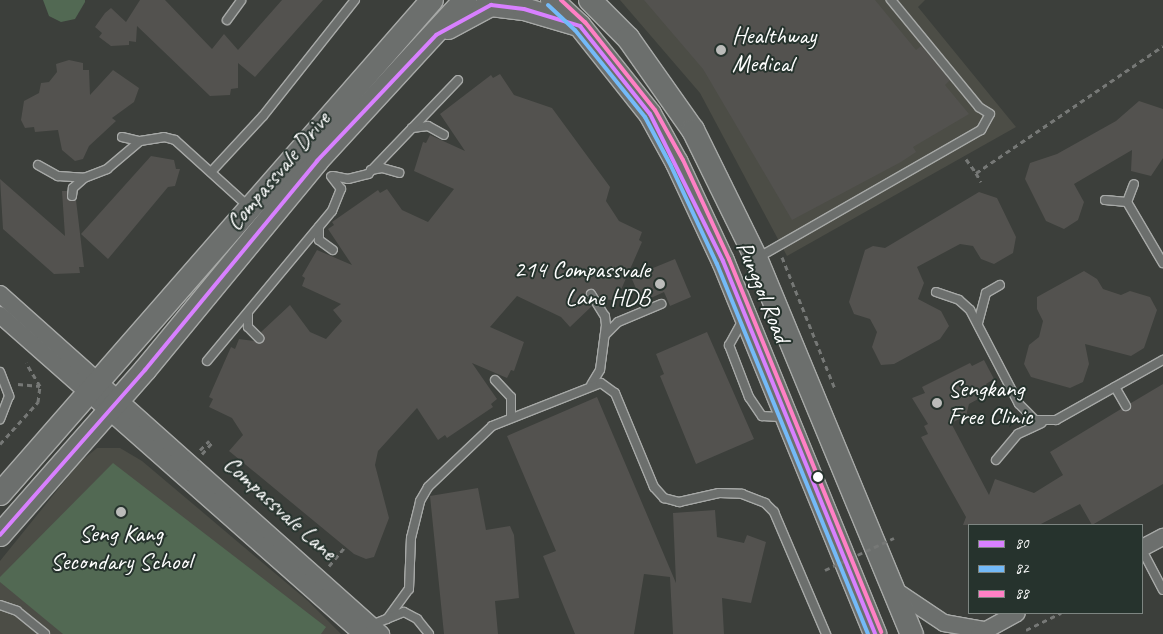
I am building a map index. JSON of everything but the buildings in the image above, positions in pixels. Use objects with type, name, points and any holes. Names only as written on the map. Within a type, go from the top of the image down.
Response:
[{"type":"main road","name":"Compassvale Drive","points":[[0,535],[115,404],[317,161],[436,34],[465,0]]},
{"type":"main road","name":"Punggol Road","points":[[552,0],[580,26],[650,114],[678,163],[746,317],[875,634]]},
{"type":"main road","name":"Punggol Road","points":[[590,0],[628,38],[693,130],[756,258],[912,634]]},
{"type":"main road","name":"Compassvale Drive","points":[[0,494],[424,5]]},
{"type":"main road","points":[[436,34],[491,5],[524,9],[580,26]]},
{"type":"street","points":[[0,294],[94,386]]},
{"type":"street","points":[[0,315],[94,386]]},
{"type":"street","name":"Compassvale Lane","points":[[94,386],[376,628]]},
{"type":"street","points":[[1143,548],[1163,537]]},
{"type":"street","points":[[893,589],[944,623],[981,632],[1015,614]]},
{"type":"lane","points":[[228,0],[242,1]]},
{"type":"lane","points":[[211,172],[263,116],[355,0]]},
{"type":"lane","points":[[756,258],[981,130],[990,114],[979,107],[891,0]]},
{"type":"lane","points":[[228,20],[242,1]]},
{"type":"lane","points":[[371,170],[458,80]]},
{"type":"lane","points":[[412,128],[428,126],[444,135]]},
{"type":"lane","points":[[122,136],[140,141],[164,137],[175,140],[248,206]]},
{"type":"lane","points":[[72,196],[73,188],[84,178],[107,169],[140,141]]},
{"type":"lane","points":[[38,165],[58,176],[84,178]]},
{"type":"lane","points":[[207,361],[319,227],[339,200],[341,189],[332,176],[348,180],[371,170],[382,168],[399,173]]},
{"type":"lane","points":[[1127,202],[1134,184]]},
{"type":"lane","points":[[1105,200],[1127,202]]},
{"type":"lane","points":[[1127,202],[1163,263]]},
{"type":"lane","points":[[319,227],[319,240],[333,250]]},
{"type":"lane","points":[[978,323],[986,293],[1000,285]]},
{"type":"lane","points":[[936,292],[959,300],[978,323],[1019,404],[1026,414],[1044,422]]},
{"type":"lane","points":[[591,294],[605,316],[600,370],[591,385]]},
{"type":"lane","points":[[604,335],[618,322],[661,304]]},
{"type":"lane","points":[[249,311],[248,328],[258,338]]},
{"type":"lane","points":[[996,460],[1018,434],[1044,422],[1056,420],[1163,360]]},
{"type":"lane","points":[[0,372],[7,383],[6,410],[0,419]]},
{"type":"lane","points":[[495,380],[512,397],[511,417]]},
{"type":"lane","points":[[376,628],[409,589],[409,554],[424,493],[479,437],[511,417],[591,385],[607,384],[615,392],[654,487],[664,498],[679,502],[719,493],[742,494],[765,503],[774,512],[826,634]]},
{"type":"lane","points":[[1116,387],[1126,406]]},
{"type":"lane","points":[[1143,551],[1163,590]]},
{"type":"lane","points":[[0,605],[17,610],[45,634]]},
{"type":"lane","points":[[376,628],[398,613],[410,614],[429,634]]},
{"type":"path","points":[[976,173],[1163,46]]},
{"type":"path","points":[[966,159],[981,182]]},
{"type":"path","points":[[778,247],[835,389]]},
{"type":"path","points":[[7,383],[40,386]]},
{"type":"path","points":[[200,453],[210,442]]},
{"type":"path","points":[[825,570],[894,538]]},
{"type":"path","points":[[329,566],[344,548]]},
{"type":"path","points":[[1020,632],[1060,614]]},
{"type":"shaded area","points":[[620,0],[925,0],[918,7],[1016,127],[787,256],[700,93]]},
{"type":"shaded area","name":"Seng Kang Secondary School","points":[[97,448],[120,448],[142,461],[308,601],[341,634],[0,634],[0,561],[79,463]]},
{"type":"green space","points":[[43,0],[85,0],[85,2],[75,19],[61,22],[49,16]]},
{"type":"green space","name":"Seng Kang Secondary School","points":[[113,463],[326,627],[321,634],[63,634],[0,582],[0,577]]},
{"type":"transit line","name":"88","points":[[561,0],[585,22],[655,110],[683,160],[729,259],[881,632]]},
{"type":"transit line","name":"80","points":[[0,535],[145,370],[317,161],[436,35],[491,5],[524,9],[580,26],[650,114],[723,261],[875,634]]},
{"type":"transit line","name":"82","points":[[548,5],[575,30],[645,117],[671,166],[717,264],[868,634]]},
{"type":"place","name":"Healthway Medical","points":[[721,50]]},
{"type":"place","name":"214 Compassvale Lane HDB","points":[[660,284]]},
{"type":"place","name":"Sengkang Free Clinic","points":[[937,403]]},
{"type":"place","name":"Seng Kang Secondary School","points":[[121,512]]}]
